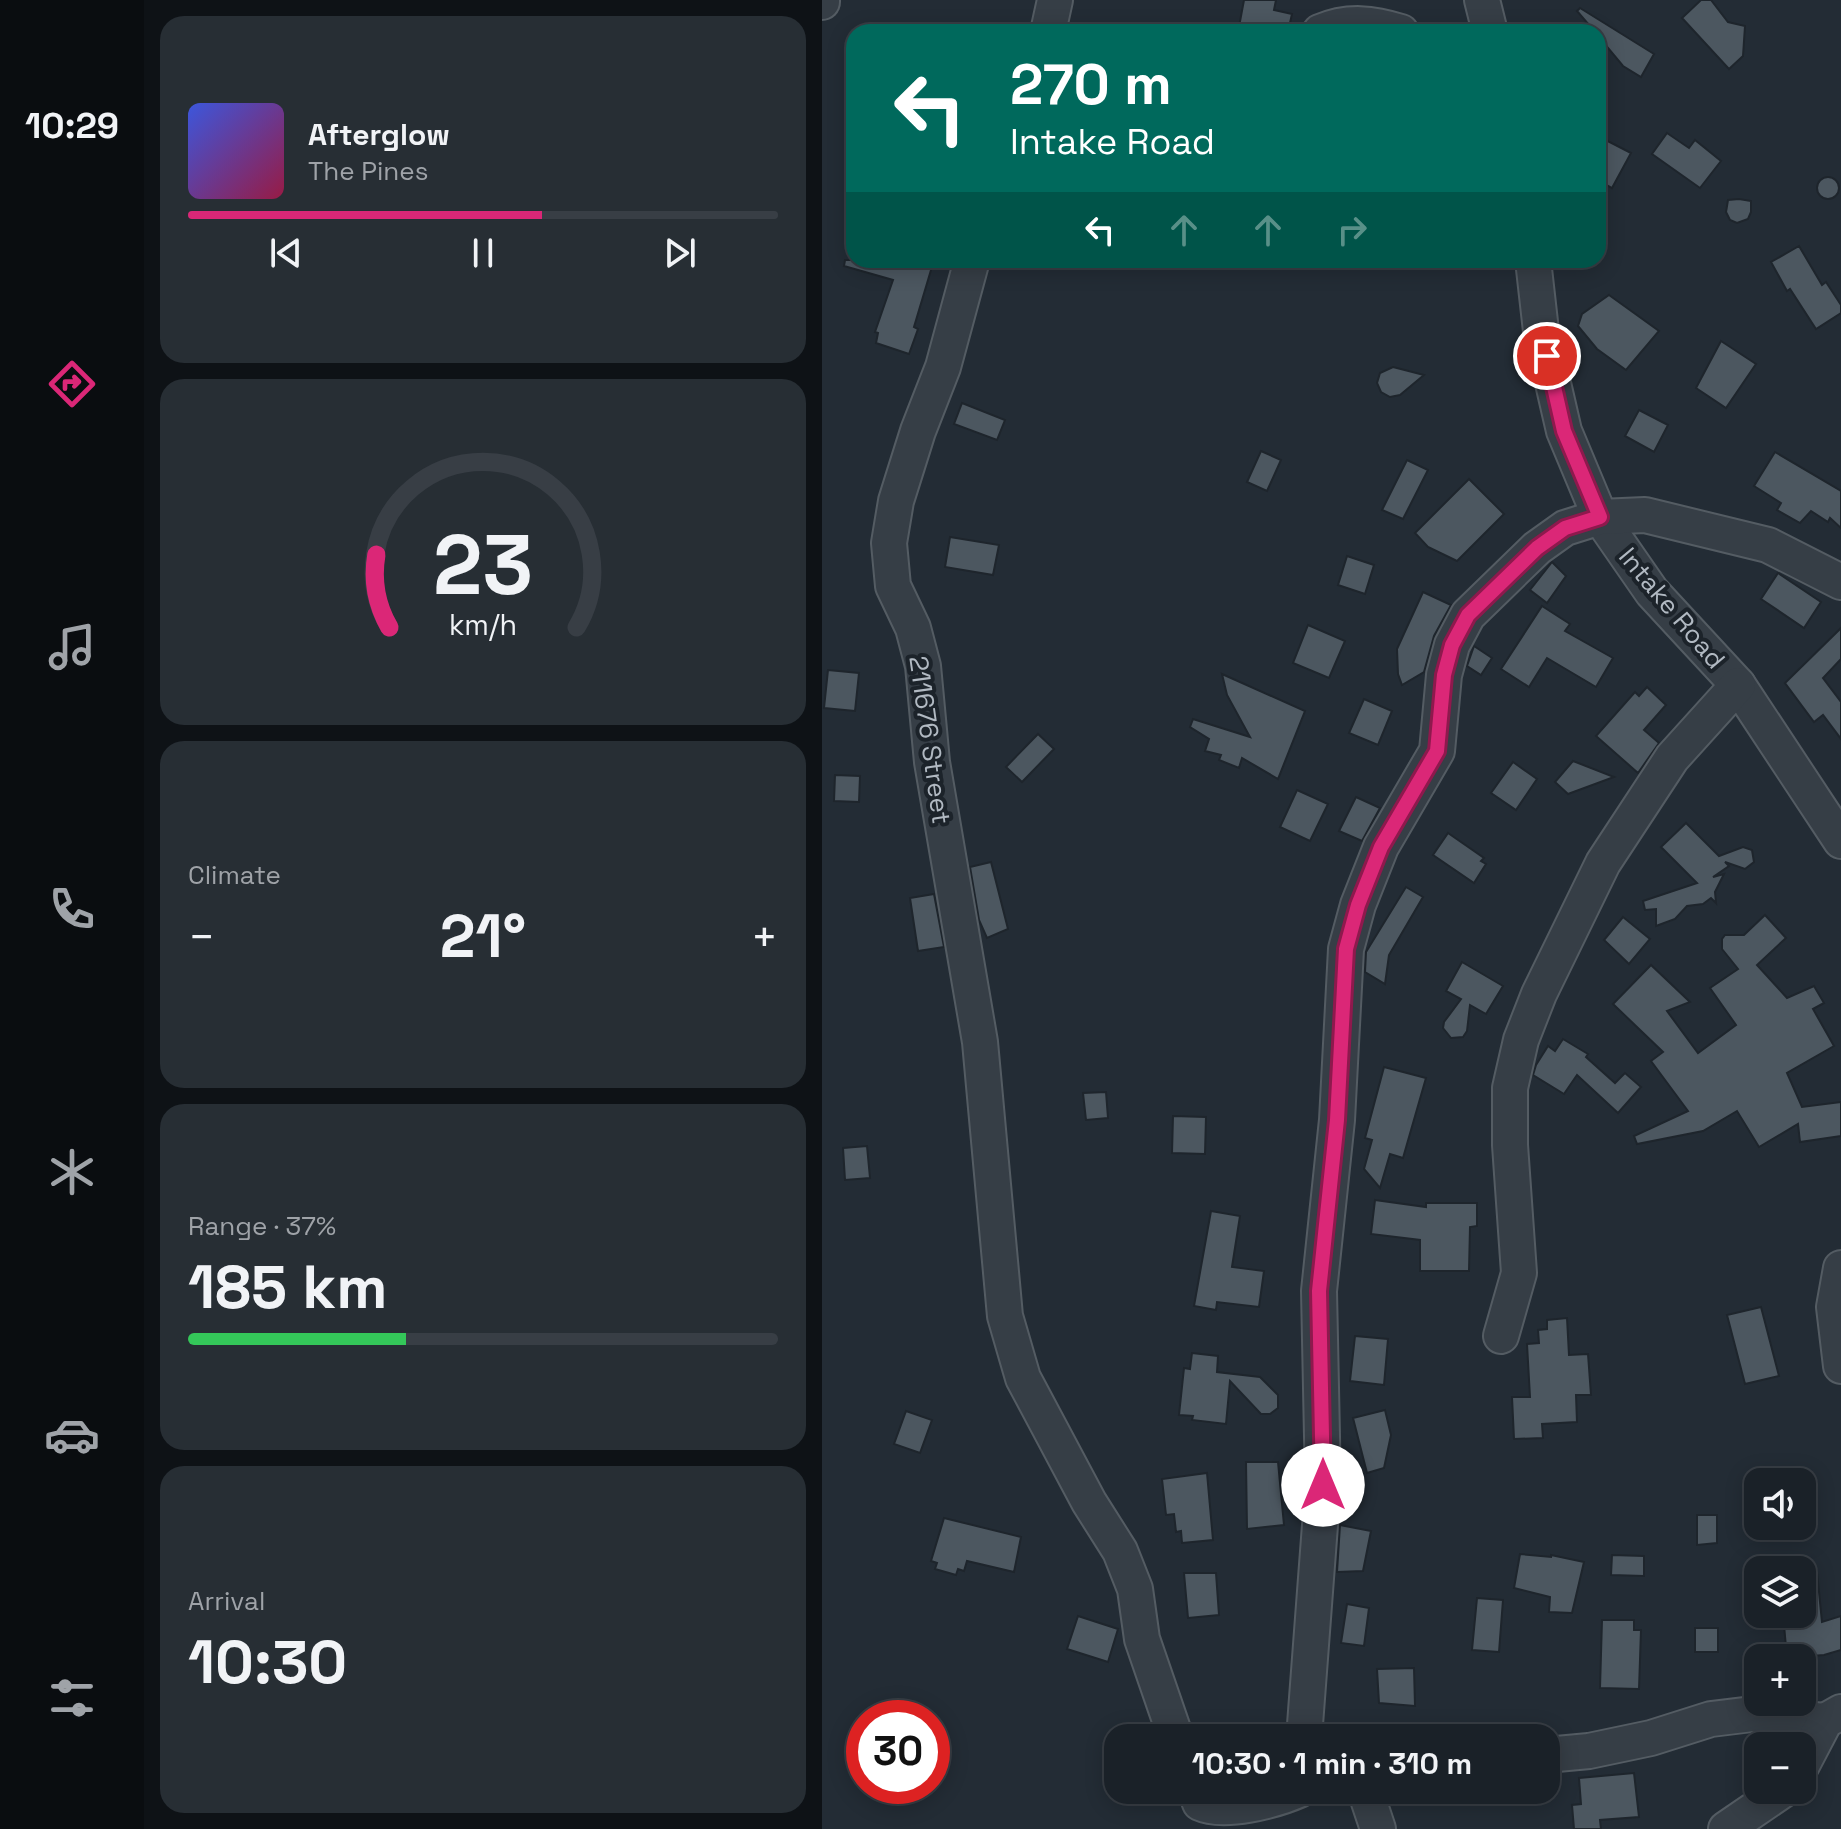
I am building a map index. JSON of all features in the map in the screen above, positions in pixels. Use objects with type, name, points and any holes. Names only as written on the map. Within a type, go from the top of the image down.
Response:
[{"type":"street","points":[[1050,24],[1055,0]]},
{"type":"street","points":[[1482,0],[1488,24]]},
{"type":"street","points":[[1339,24],[1360,24]]},
{"type":"street","name":"211676 Street","points":[[970,268],[943,367],[918,431],[896,501],[889,543],[893,586],[913,628],[923,666],[932,762],[980,1042],[1005,1316],[1023,1378],[1089,1502],[1120,1551],[1135,1589],[1142,1639],[1171,1724]]},
{"type":"street","name":"Intake Road","points":[[1534,268],[1541,331],[1564,431],[1600,517],[1652,592],[1738,685],[1841,841]]},
{"type":"street","points":[[1305,1724],[1323,1485],[1319,1291],[1337,1120],[1346,949],[1358,905],[1381,847],[1437,751],[1444,675],[1452,645],[1468,615],[1537,548],[1565,528],[1600,517],[1645,515],[1768,545],[1841,582]]},
{"type":"street","points":[[1501,1336],[1519,1273],[1510,1145],[1510,1088],[1521,1040],[1539,994],[1603,863],[1672,758],[1738,685]]},
{"type":"street","points":[[1841,1268],[1834,1307],[1841,1366]]},
{"type":"street","points":[[1560,1754],[1651,1738],[1711,1719],[1833,1716]]},
{"type":"street","points":[[1816,1743],[1833,1716]]},
{"type":"street","points":[[1202,1804],[1213,1809],[1226,1809],[1245,1804]]},
{"type":"street","points":[[1370,1804],[1378,1829]]},
{"type":"street","points":[[1726,1829],[1763,1804]]},
{"type":"building","points":[[1244,0],[1276,0],[1274,10],[1292,14],[1290,24],[1240,24]]},
{"type":"building","points":[[1701,0],[1711,0],[1728,22],[1745,26],[1743,56],[1729,69],[1682,18]]},
{"type":"building","points":[[1580,8],[1606,24],[1588,24],[1577,11]]},
{"type":"building","points":[[1606,24],[1654,54],[1641,77],[1623,66],[1606,46]]},
{"type":"building","points":[[1667,133],[1689,148],[1695,140],[1721,161],[1700,188],[1652,154]]},
{"type":"building","points":[[1606,140],[1631,153],[1612,188],[1606,185]]},
{"type":"building","points":[[1828,177],[1836,180],[1839,188],[1836,196],[1828,199],[1820,196],[1817,188],[1820,180]]},
{"type":"building","points":[[1728,200],[1751,201],[1751,212],[1748,219],[1737,223],[1730,220],[1726,212]]},
{"type":"building","points":[[1799,246],[1822,285],[1826,282],[1841,305],[1841,313],[1816,329],[1790,289],[1787,291],[1771,262]]},
{"type":"building","points":[[851,268],[932,268],[909,354],[876,343],[878,333],[875,332],[893,280]]},
{"type":"building","points":[[1609,295],[1659,331],[1626,370],[1597,349],[1578,326],[1582,314]]},
{"type":"building","points":[[1721,341],[1756,364],[1726,408],[1696,388]]},
{"type":"building","points":[[1393,367],[1424,375],[1400,395],[1390,397],[1381,392],[1377,383],[1380,373]]},
{"type":"building","points":[[962,403],[1005,420],[997,440],[954,424]]},
{"type":"building","points":[[1639,410],[1668,425],[1654,452],[1625,436]]},
{"type":"building","points":[[1261,451],[1281,460],[1267,491],[1247,482]]},
{"type":"building","points":[[1775,452],[1841,491],[1841,528],[1830,518],[1828,522],[1811,511],[1800,523],[1777,510],[1781,503],[1754,486]]},
{"type":"building","points":[[1407,460],[1428,470],[1403,519],[1382,510]]},
{"type":"building","points":[[1469,479],[1504,514],[1457,561],[1428,547],[1415,533]]},
{"type":"building","points":[[950,537],[999,545],[993,575],[945,567]]},
{"type":"building","points":[[1347,556],[1374,565],[1365,594],[1338,585]]},
{"type":"building","points":[[1552,562],[1566,576],[1547,603],[1530,590]]},
{"type":"building","points":[[1778,573],[1821,602],[1804,628],[1761,599]]},
{"type":"building","points":[[1423,592],[1451,605],[1434,636],[1424,672],[1402,685],[1398,674],[1397,649]]},
{"type":"building","points":[[1542,606],[1570,624],[1565,631],[1613,658],[1596,687],[1547,658],[1529,687],[1501,669]]},
{"type":"building","points":[[1308,625],[1345,641],[1329,678],[1293,663]]},
{"type":"building","points":[[1841,628],[1841,659],[1823,678],[1841,702],[1841,739],[1823,715],[1814,722],[1785,683]]},
{"type":"building","points":[[1474,646],[1492,658],[1481,675],[1467,666]]},
{"type":"building","points":[[828,670],[859,673],[855,711],[824,708]]},
{"type":"building","points":[[1222,674],[1305,711],[1278,779],[1242,758],[1239,768],[1219,760],[1221,755],[1205,751],[1209,739],[1190,727],[1193,719],[1250,737],[1227,695]]},
{"type":"building","points":[[1647,687],[1666,705],[1644,730],[1659,743],[1638,773],[1596,736],[1635,692],[1639,696]]},
{"type":"building","points":[[1364,699],[1392,711],[1378,745],[1349,733]]},
{"type":"building","points":[[1038,734],[1054,749],[1022,782],[1006,767]]},
{"type":"building","points":[[1573,761],[1614,777],[1568,794],[1555,782]]},
{"type":"building","points":[[1513,762],[1537,779],[1516,810],[1491,793]]},
{"type":"building","points":[[835,775],[860,776],[859,802],[834,801]]},
{"type":"building","points":[[1297,790],[1328,804],[1310,841],[1280,827]]},
{"type":"building","points":[[1356,797],[1380,808],[1362,841],[1339,831]]},
{"type":"building","points":[[1686,823],[1719,856],[1743,847],[1752,850],[1754,862],[1745,869],[1725,862],[1729,866],[1713,877],[1724,874],[1715,892],[1716,903],[1711,898],[1703,904],[1687,906],[1675,919],[1656,926],[1656,909],[1645,910],[1643,901],[1697,883],[1661,847]]},
{"type":"building","points":[[1448,833],[1484,858],[1481,861],[1486,864],[1474,883],[1433,855]]},
{"type":"building","points":[[991,862],[1008,929],[987,938],[979,920],[970,867]]},
{"type":"building","points":[[1406,887],[1423,897],[1389,955],[1385,984],[1365,972],[1366,952]]},
{"type":"building","points":[[934,894],[944,947],[918,951],[910,898]]},
{"type":"building","points":[[1765,915],[1786,938],[1757,965],[1787,998],[1814,986],[1824,1003],[1813,1009],[1834,1046],[1787,1073],[1802,1107],[1841,1102],[1841,1136],[1800,1142],[1798,1124],[1759,1147],[1737,1111],[1703,1131],[1637,1144],[1634,1136],[1688,1111],[1651,1061],[1663,1052],[1613,1004],[1651,965],[1690,1002],[1667,1011],[1698,1053],[1736,1025],[1710,988],[1738,969],[1722,949],[1722,939],[1725,935],[1744,935]]},
{"type":"building","points":[[1623,917],[1650,939],[1629,964],[1604,940]]},
{"type":"building","points":[[1462,962],[1503,986],[1486,1014],[1470,1005],[1467,1031],[1463,1037],[1451,1038],[1443,1028],[1444,1022],[1461,999],[1446,991]]},
{"type":"building","points":[[1563,1039],[1588,1054],[1586,1057],[1615,1083],[1625,1073],[1641,1087],[1618,1113],[1577,1075],[1564,1094],[1533,1075],[1548,1046],[1555,1051]]},
{"type":"building","points":[[1384,1067],[1426,1078],[1403,1158],[1390,1154],[1380,1188],[1364,1169],[1372,1140],[1365,1138]]},
{"type":"building","points":[[1106,1092],[1108,1118],[1086,1120],[1083,1093]]},
{"type":"building","points":[[1173,1116],[1206,1117],[1205,1154],[1172,1153]]},
{"type":"building","points":[[867,1146],[870,1178],[845,1180],[843,1148]]},
{"type":"building","points":[[1375,1200],[1426,1207],[1426,1203],[1477,1203],[1477,1226],[1470,1227],[1469,1271],[1420,1271],[1420,1240],[1371,1234]]},
{"type":"building","points":[[1211,1211],[1240,1216],[1232,1267],[1264,1271],[1259,1307],[1217,1302],[1216,1310],[1194,1306]]},
{"type":"building","points":[[1761,1307],[1779,1376],[1745,1384],[1727,1315]]},
{"type":"building","points":[[1567,1318],[1569,1355],[1588,1354],[1591,1395],[1576,1395],[1577,1422],[1542,1424],[1543,1438],[1514,1439],[1512,1397],[1530,1397],[1527,1344],[1539,1343],[1538,1330],[1547,1329],[1547,1320]]},
{"type":"building","points":[[1355,1336],[1388,1339],[1384,1385],[1350,1381]]},
{"type":"building","points":[[1192,1353],[1218,1356],[1217,1372],[1260,1377],[1278,1395],[1278,1408],[1270,1414],[1261,1414],[1230,1381],[1226,1424],[1192,1420],[1193,1416],[1179,1415],[1184,1368],[1190,1369]]},
{"type":"building","points":[[1385,1410],[1391,1435],[1384,1468],[1367,1473],[1353,1418]]},
{"type":"building","points":[[906,1411],[932,1420],[920,1453],[894,1444]]},
{"type":"building","points":[[1246,1462],[1278,1462],[1284,1525],[1247,1529]]},
{"type":"building","points":[[1207,1473],[1213,1540],[1182,1543],[1181,1531],[1176,1532],[1174,1514],[1166,1515],[1162,1479]]},
{"type":"building","points":[[1697,1515],[1717,1515],[1717,1543],[1697,1545]]},
{"type":"building","points":[[944,1518],[1021,1537],[1014,1572],[967,1561],[964,1571],[958,1569],[956,1575],[935,1569],[937,1563],[931,1561]]},
{"type":"building","points":[[1340,1525],[1371,1531],[1363,1571],[1337,1572]]},
{"type":"building","points":[[1520,1554],[1551,1555],[1584,1562],[1572,1613],[1549,1612],[1550,1597],[1514,1588]]},
{"type":"building","points":[[1612,1555],[1644,1556],[1644,1576],[1611,1575]]},
{"type":"building","points":[[1816,1572],[1822,1622],[1841,1616],[1841,1650],[1816,1656],[1816,1644],[1786,1644],[1784,1628],[1816,1628]]},
{"type":"building","points":[[1184,1573],[1216,1573],[1219,1615],[1188,1618]]},
{"type":"building","points":[[1477,1598],[1503,1600],[1499,1652],[1472,1650]]},
{"type":"building","points":[[1347,1604],[1369,1608],[1364,1646],[1341,1643]]},
{"type":"building","points":[[1078,1616],[1118,1629],[1108,1662],[1067,1649]]},
{"type":"building","points":[[1602,1620],[1634,1620],[1634,1630],[1641,1630],[1639,1689],[1600,1688]]},
{"type":"building","points":[[1695,1628],[1718,1628],[1718,1652],[1695,1652]]},
{"type":"building","points":[[1414,1668],[1415,1706],[1379,1703],[1377,1669]]},
{"type":"building","points":[[1634,1773],[1639,1817],[1600,1820],[1601,1829],[1574,1829],[1572,1805],[1581,1804],[1579,1778]]},
{"type":"route","points":[[1323,1485],[1319,1291],[1337,1120],[1346,949],[1358,905],[1381,847],[1437,751],[1444,675],[1452,645],[1468,615],[1537,548],[1565,528],[1600,517],[1564,431],[1547,356]]}]
